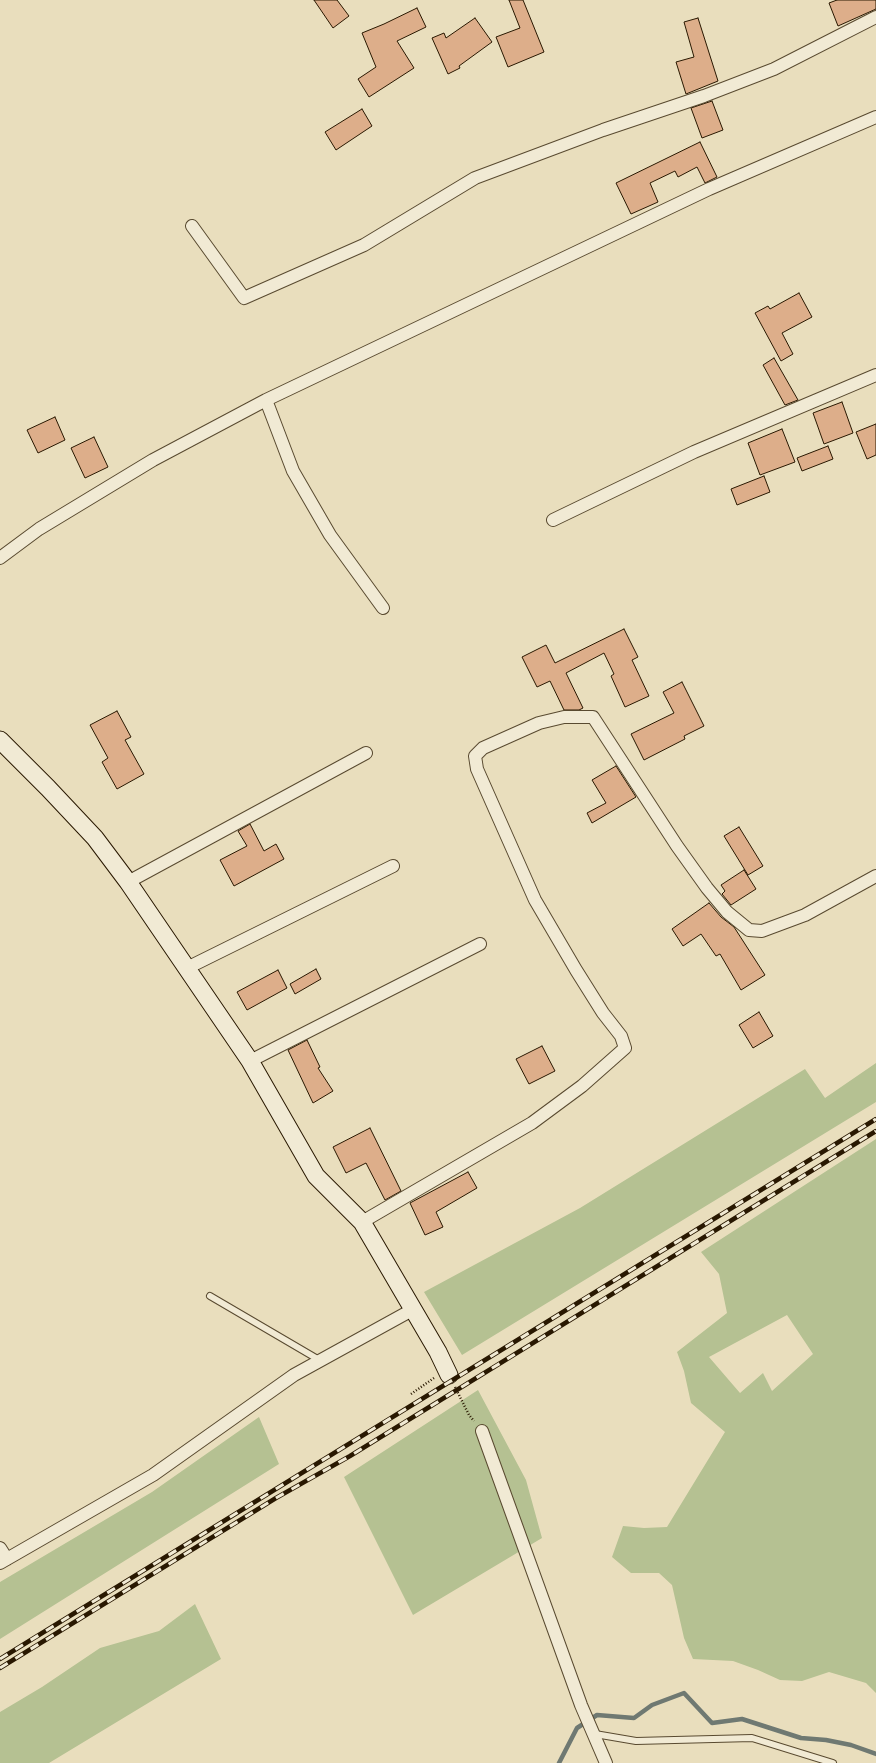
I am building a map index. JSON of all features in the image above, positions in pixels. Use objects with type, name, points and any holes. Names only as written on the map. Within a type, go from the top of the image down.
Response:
[{"type":"street","points":[[192,226],[244,298],[364,245],[475,178],[603,130],[704,96],[774,69],[876,17]]},
{"type":"street","points":[[0,558],[39,529],[152,460],[266,400],[709,190],[876,117]]},
{"type":"street","points":[[553,520],[694,452],[876,375]]},
{"type":"street","points":[[266,400],[293,471],[330,535],[383,608]]},
{"type":"street","points":[[362,1222],[532,1123],[582,1086],[625,1048],[621,1036],[603,1013],[535,900],[477,769],[476,756],[483,748],[539,723],[564,717],[593,716],[673,840],[707,888],[727,912],[749,930],[762,931],[805,915],[876,876]]},
{"type":"street","points":[[0,740],[95,838],[128,882],[250,1061],[316,1176],[362,1222],[412,1310],[438,1352],[449,1375]]},
{"type":"street","points":[[128,882],[366,752]]},
{"type":"street","points":[[187,968],[393,866]]},
{"type":"street","points":[[250,1061],[480,944]]},
{"type":"street","points":[[0,1548],[4,1561],[153,1475],[294,1375],[412,1310]]},
{"type":"street","points":[[482,1431],[581,1705],[595,1734],[602,1761]]},
{"type":"lane","points":[[210,1296],[320,1361]]},
{"type":"lane","points":[[595,1734],[636,1740],[752,1738],[833,1763]]},
{"type":"path","points":[[410,1394],[419,1388]]},
{"type":"path","points":[[460,1396],[469,1415],[482,1431]]},
{"type":"green space","points":[[876,1063],[876,1102],[462,1355],[424,1292],[580,1208],[805,1069],[825,1098]]},
{"type":"green space","points":[[876,1139],[876,1693],[866,1683],[829,1672],[802,1681],[780,1680],[733,1661],[693,1659],[684,1638],[672,1585],[659,1573],[631,1573],[612,1557],[623,1526],[644,1528],[667,1527],[725,1432],[691,1403],[684,1371],[677,1352],[727,1313],[719,1274],[701,1252]],"holes":[[[787,1315],[813,1354],[772,1391],[763,1373],[740,1393],[709,1357]]]},
{"type":"green space","points":[[478,1390],[526,1480],[542,1538],[413,1615],[344,1477]]},
{"type":"green space","points":[[259,1417],[279,1464],[0,1639],[0,1582],[152,1492]]},
{"type":"green space","points":[[195,1604],[221,1659],[49,1763],[0,1763],[0,1712],[42,1687],[100,1648],[159,1631]]},
{"type":"building","points":[[314,0],[337,0],[349,16],[333,28]]},
{"type":"building","points":[[509,0],[523,0],[544,52],[508,67],[496,37],[520,28]]},
{"type":"building","points":[[837,0],[876,0],[876,9],[838,26],[829,3]]},
{"type":"building","points":[[417,8],[426,27],[397,41],[414,68],[369,97],[358,79],[376,67],[362,33]]},
{"type":"building","points":[[475,18],[492,42],[459,66],[460,68],[448,74],[432,38],[444,33],[446,38]]},
{"type":"building","points":[[698,18],[718,81],[686,94],[676,62],[694,57],[684,22]]},
{"type":"building","points":[[712,101],[723,130],[702,138],[691,108]]},
{"type":"building","points":[[362,109],[372,126],[336,150],[325,132]]},
{"type":"building","points":[[700,142],[717,177],[705,183],[697,167],[678,177],[675,171],[650,183],[658,202],[631,214],[616,183]]},
{"type":"building","points":[[799,293],[812,317],[782,333],[793,354],[781,361],[755,313],[768,306],[770,309]]},
{"type":"building","points":[[774,358],[798,400],[785,405],[763,365]]},
{"type":"building","points":[[842,402],[853,433],[824,444],[813,413]]},
{"type":"building","points":[[55,417],[65,440],[38,453],[27,430]]},
{"type":"building","points":[[876,424],[876,455],[867,459],[856,432]]},
{"type":"building","points":[[782,429],[795,462],[760,475],[748,443]]},
{"type":"building","points":[[94,437],[108,467],[85,478],[71,448]]},
{"type":"building","points":[[828,446],[833,459],[802,471],[797,458]]},
{"type":"building","points":[[764,476],[770,492],[737,505],[731,489]]},
{"type":"building","points":[[624,629],[638,657],[632,660],[649,696],[625,707],[611,676],[614,674],[604,653],[566,673],[583,708],[579,710],[564,710],[550,681],[537,687],[522,657],[546,645],[555,663]]},
{"type":"building","points":[[682,682],[704,726],[684,736],[685,739],[644,760],[631,734],[674,713],[663,692]]},
{"type":"building","points":[[117,711],[131,737],[125,740],[144,774],[117,789],[102,762],[108,758],[90,725]]},
{"type":"building","points":[[616,766],[636,797],[592,823],[587,813],[606,803],[592,780]]},
{"type":"building","points":[[250,824],[264,851],[276,844],[284,859],[234,886],[220,860],[247,846],[238,831]]},
{"type":"building","points":[[739,827],[763,866],[748,875],[724,836]]},
{"type":"building","points":[[744,870],[756,889],[731,905],[722,894],[725,891],[721,885]]},
{"type":"building","points":[[709,903],[721,917],[734,927],[765,975],[741,990],[720,954],[716,956],[701,934],[683,946],[672,929]]},
{"type":"building","points":[[316,969],[321,979],[295,994],[290,984]]},
{"type":"building","points":[[278,970],[287,988],[247,1010],[237,992]]},
{"type":"building","points":[[759,1012],[773,1036],[753,1048],[739,1025]]},
{"type":"building","points":[[307,1040],[320,1067],[318,1068],[333,1091],[313,1103],[288,1050]]},
{"type":"building","points":[[542,1046],[555,1071],[529,1084],[516,1059]]},
{"type":"building","points":[[370,1128],[401,1191],[385,1200],[366,1163],[346,1173],[333,1147]]},
{"type":"building","points":[[468,1172],[477,1188],[436,1212],[443,1227],[425,1235],[410,1203]]},
{"type":"waterway","points":[[559,1763],[577,1728],[597,1715],[634,1718],[652,1705],[684,1693],[712,1723],[742,1719],[801,1738],[826,1740],[851,1745],[876,1754]]},
{"type":"railway","points":[[0,1659],[876,1119]]},
{"type":"railway","points":[[0,1668],[276,1498],[350,1456],[876,1131]]}]
